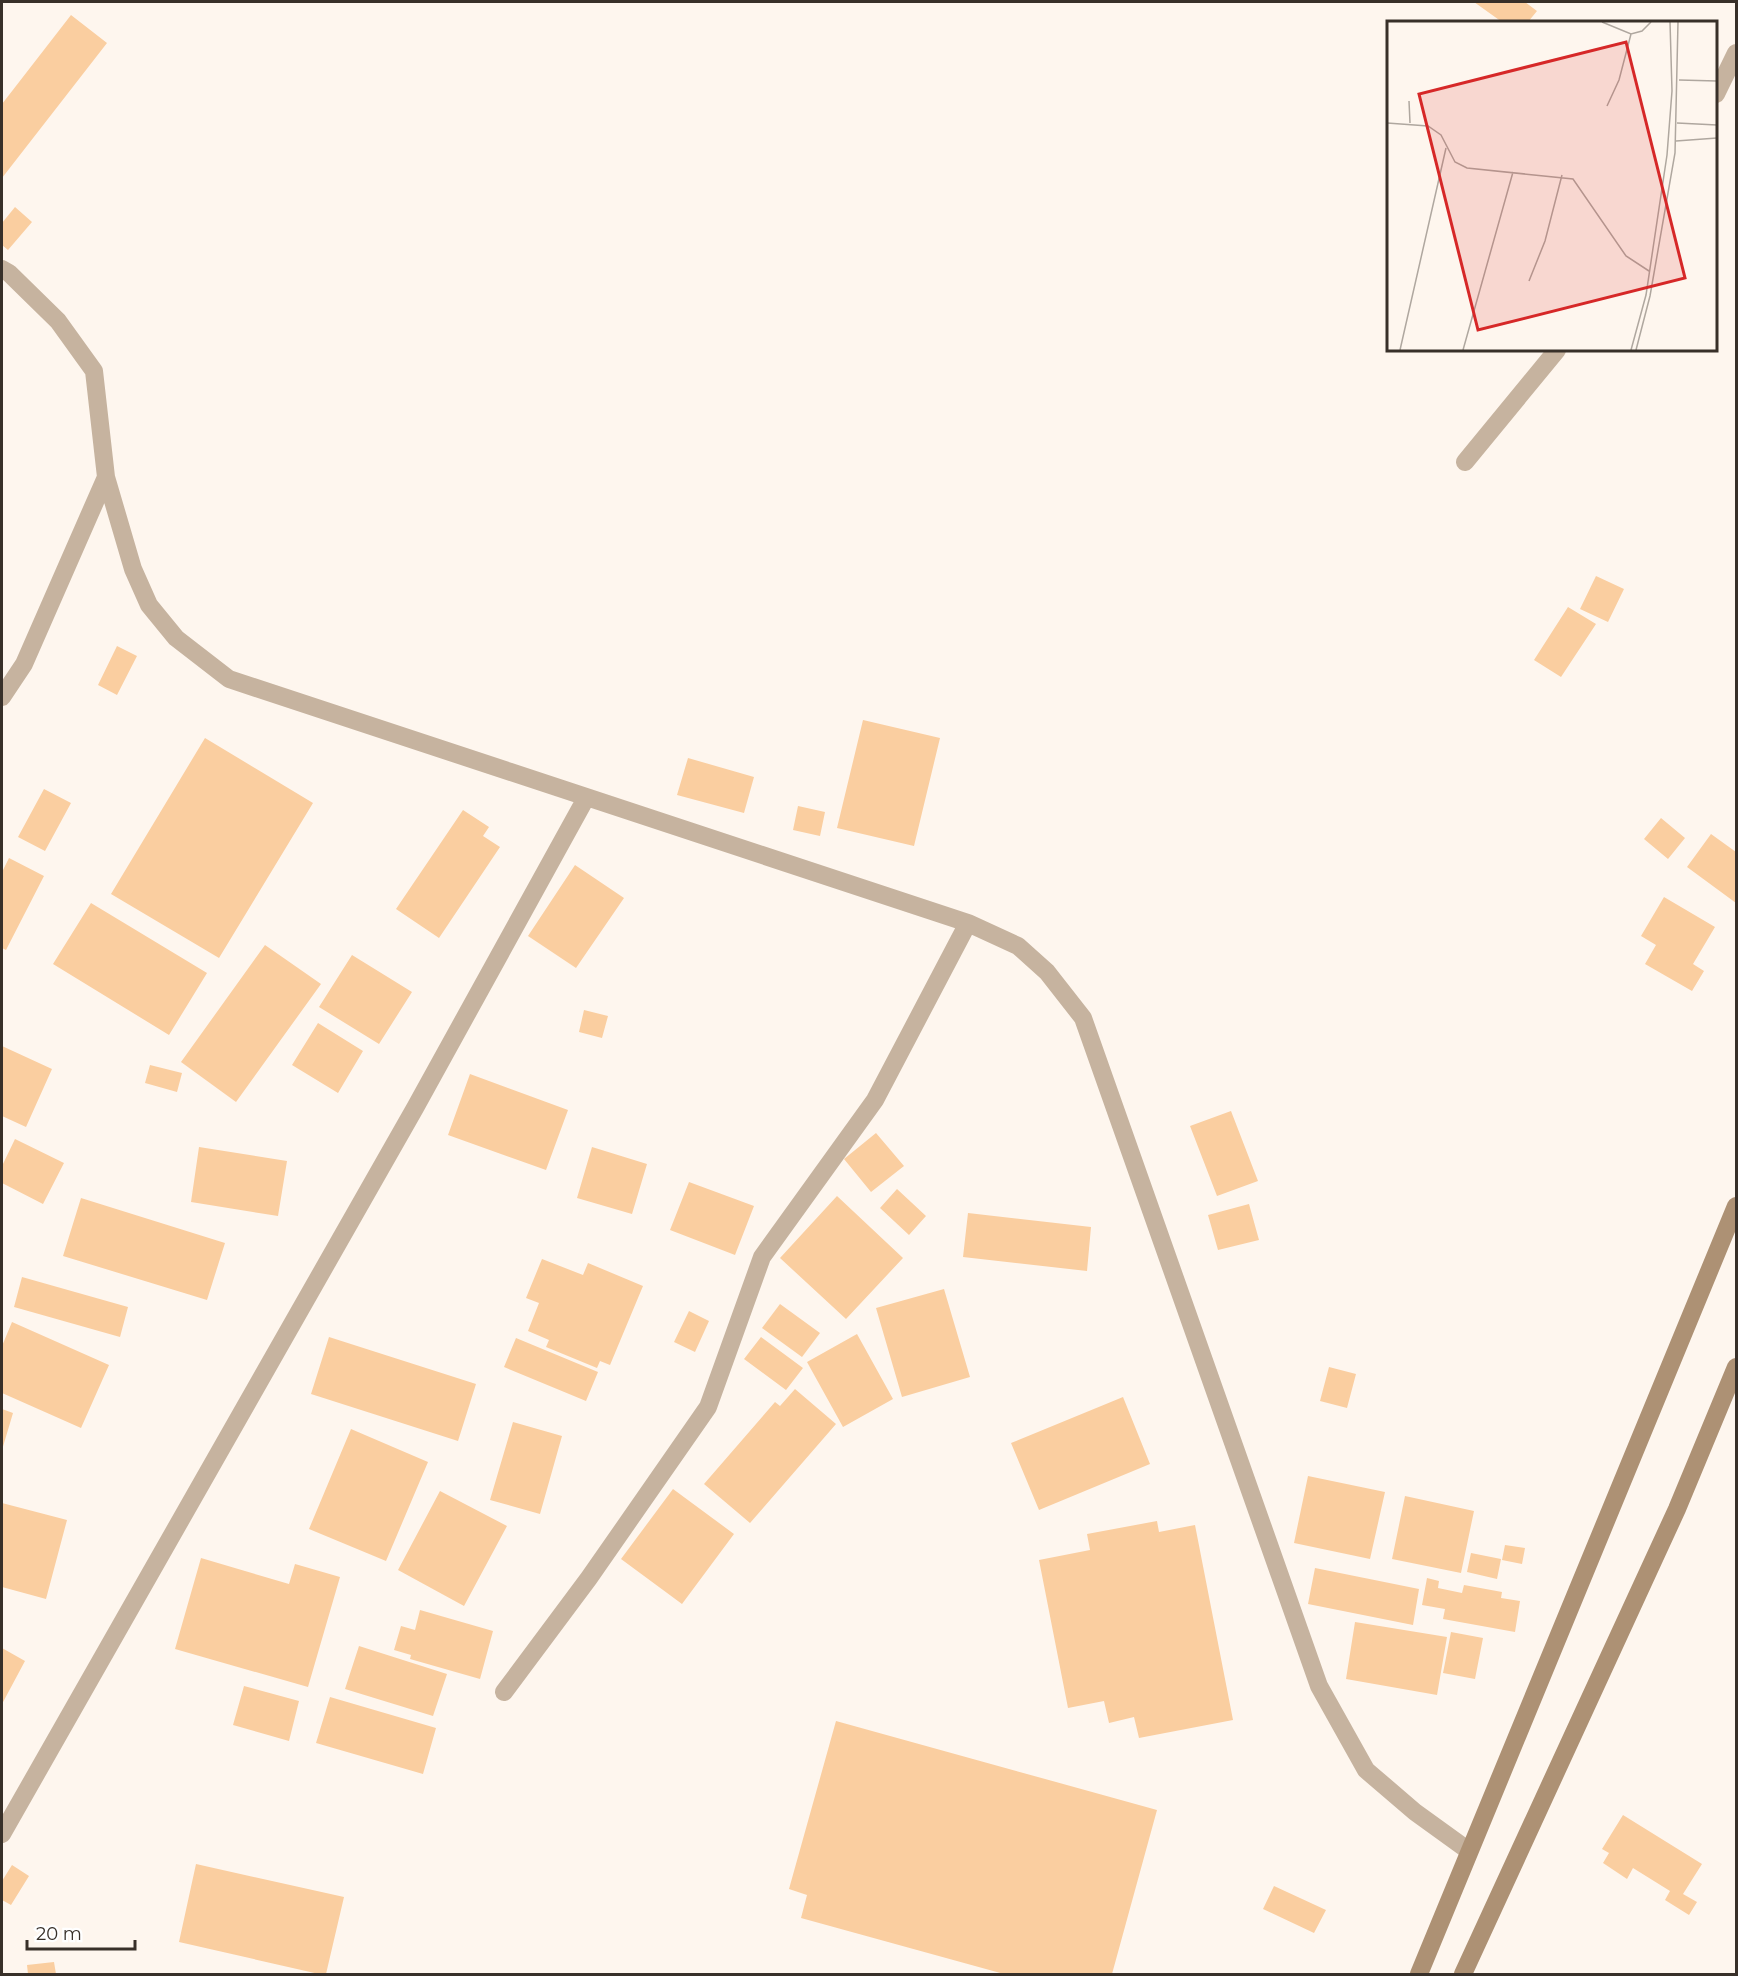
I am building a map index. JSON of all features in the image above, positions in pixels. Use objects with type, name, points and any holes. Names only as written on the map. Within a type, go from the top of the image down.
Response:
[{"type":"main road","points":[[1419,1974],[1737,1206]]},
{"type":"main road","points":[[1463,1974],[1677,1509],[1737,1367]]},
{"type":"street","points":[[1717,92],[1737,53]]},
{"type":"street","points":[[2,268],[58,321],[94,371],[106,477],[133,569],[149,605],[176,638],[229,679],[968,924],[1018,946],[1047,972],[1083,1018],[1319,1686],[1366,1770],[1415,1812],[1469,1851]]},
{"type":"street","points":[[1465,462],[1556,351]]},
{"type":"street","points":[[2,697],[24,664],[106,477]]},
{"type":"street","points":[[2,1834],[415,1108],[586,798]]},
{"type":"street","points":[[504,1692],[589,1578],[708,1407],[762,1257],[875,1100],[968,924]]},
{"type":"building","points":[[1474,2],[1525,2],[1537,11],[1529,21],[1501,21]]},
{"type":"building","points":[[71,15],[107,43],[2,178],[2,104]]},
{"type":"building","points":[[15,207],[32,222],[8,250],[2,245],[2,223]]},
{"type":"building","points":[[1596,576],[1624,589],[1608,622],[1580,609]]},
{"type":"building","points":[[1568,607],[1596,624],[1561,677],[1534,660]]},
{"type":"building","points":[[117,646],[137,656],[117,695],[98,685]]},
{"type":"building","points":[[863,720],[940,738],[914,846],[837,828]]},
{"type":"building","points":[[205,738],[313,803],[219,958],[111,894]]},
{"type":"building","points":[[688,758],[754,777],[744,813],[677,795]]},
{"type":"building","points":[[44,789],[71,803],[45,851],[18,837]]},
{"type":"building","points":[[798,806],[825,812],[820,836],[793,830]]},
{"type":"building","points":[[463,810],[489,827],[483,836],[500,847],[439,938],[396,909]]},
{"type":"building","points":[[1661,818],[1685,838],[1668,859],[1644,839]]},
{"type":"building","points":[[1711,834],[1736,852],[1736,903],[1687,867]]},
{"type":"building","points":[[9,858],[44,876],[6,950],[2,948],[2,872]]},
{"type":"building","points":[[575,865],[624,898],[576,968],[528,936]]},
{"type":"building","points":[[1664,897],[1715,927],[1693,964],[1704,971],[1692,991],[1645,964],[1656,945],[1641,936]]},
{"type":"building","points":[[91,903],[207,973],[169,1035],[53,964]]},
{"type":"building","points":[[265,945],[321,984],[236,1102],[181,1062]]},
{"type":"building","points":[[352,955],[412,992],[379,1044],[319,1007]]},
{"type":"building","points":[[584,1010],[608,1016],[602,1038],[579,1032]]},
{"type":"building","points":[[318,1023],[363,1051],[338,1093],[292,1065]]},
{"type":"building","points":[[2,1046],[52,1069],[26,1127],[2,1116]]},
{"type":"building","points":[[150,1065],[182,1073],[177,1092],[145,1083]]},
{"type":"building","points":[[470,1074],[568,1110],[546,1170],[448,1135]]},
{"type":"building","points":[[1231,1111],[1258,1181],[1217,1196],[1190,1126]]},
{"type":"building","points":[[876,1133],[904,1166],[871,1192],[844,1159]]},
{"type":"building","points":[[15,1139],[64,1163],[43,1204],[2,1183],[2,1166]]},
{"type":"building","points":[[199,1147],[287,1161],[278,1216],[191,1202]]},
{"type":"building","points":[[592,1147],[647,1164],[632,1214],[577,1198]]},
{"type":"building","points":[[689,1182],[754,1206],[735,1255],[670,1230]]},
{"type":"building","points":[[897,1189],[926,1216],[909,1235],[880,1208]]},
{"type":"building","points":[[837,1196],[903,1258],[846,1319],[780,1258]]},
{"type":"building","points":[[81,1198],[225,1243],[207,1300],[63,1256]]},
{"type":"building","points":[[1249,1204],[1259,1240],[1218,1250],[1208,1215]]},
{"type":"building","points":[[968,1213],[1091,1227],[1087,1271],[963,1257]]},
{"type":"building","points":[[542,1259],[583,1275],[588,1263],[643,1286],[610,1365],[600,1361],[597,1368],[546,1347],[549,1340],[528,1331],[539,1303],[526,1298]]},
{"type":"building","points":[[22,1277],[128,1307],[120,1337],[14,1307]]},
{"type":"building","points":[[944,1289],[970,1377],[902,1397],[876,1308]]},
{"type":"building","points":[[780,1304],[820,1333],[802,1357],[762,1328]]},
{"type":"building","points":[[689,1311],[709,1321],[695,1352],[674,1342]]},
{"type":"building","points":[[12,1322],[109,1365],[81,1428],[2,1393],[2,1346]]},
{"type":"building","points":[[857,1334],[893,1399],[843,1427],[807,1362]]},
{"type":"building","points":[[329,1337],[476,1384],[458,1441],[311,1394]]},
{"type":"building","points":[[761,1337],[803,1368],[786,1390],[744,1359]]},
{"type":"building","points":[[516,1338],[598,1372],[586,1401],[504,1367]]},
{"type":"building","points":[[1329,1367],[1356,1374],[1347,1408],[1320,1401]]},
{"type":"building","points":[[795,1389],[836,1424],[750,1523],[704,1484],[775,1402],[780,1406]]},
{"type":"building","points":[[1123,1397],[1150,1464],[1039,1510],[1011,1443]]},
{"type":"building","points":[[2,1409],[13,1413],[2,1450]]},
{"type":"building","points":[[513,1422],[562,1436],[540,1514],[490,1500]]},
{"type":"building","points":[[351,1429],[428,1462],[386,1561],[309,1529]]},
{"type":"building","points":[[1308,1476],[1385,1492],[1370,1559],[1294,1543]]},
{"type":"building","points":[[673,1489],[734,1534],[682,1604],[621,1559]]},
{"type":"building","points":[[440,1491],[507,1526],[464,1606],[398,1570]]},
{"type":"building","points":[[1405,1496],[1474,1511],[1461,1573],[1392,1559]]},
{"type":"building","points":[[2,1503],[67,1520],[46,1599],[2,1587]]},
{"type":"building","points":[[1157,1521],[1159,1532],[1195,1525],[1233,1720],[1139,1738],[1134,1717],[1109,1723],[1104,1701],[1068,1708],[1039,1560],[1090,1550],[1087,1534]]},
{"type":"building","points":[[1505,1545],[1525,1548],[1522,1564],[1502,1560]]},
{"type":"building","points":[[1471,1553],[1501,1559],[1497,1579],[1467,1572]]},
{"type":"building","points":[[201,1558],[289,1584],[295,1564],[340,1577],[308,1687],[175,1649]]},
{"type":"building","points":[[1315,1568],[1419,1589],[1413,1625],[1308,1604]]},
{"type":"building","points":[[1427,1578],[1439,1581],[1438,1588],[1462,1593],[1464,1585],[1502,1592],[1501,1598],[1520,1601],[1515,1632],[1443,1619],[1445,1609],[1422,1605]]},
{"type":"building","points":[[420,1610],[493,1631],[480,1679],[410,1659],[411,1655],[394,1650],[401,1626],[415,1630]]},
{"type":"building","points":[[1355,1622],[1447,1637],[1437,1695],[1346,1679]]},
{"type":"building","points":[[1451,1632],[1483,1638],[1475,1679],[1443,1673]]},
{"type":"building","points":[[359,1646],[447,1674],[433,1716],[345,1689]]},
{"type":"building","points":[[2,1648],[25,1661],[2,1704]]},
{"type":"building","points":[[244,1686],[299,1701],[289,1741],[233,1725]]},
{"type":"building","points":[[330,1697],[436,1728],[423,1774],[316,1743]]},
{"type":"building","points":[[836,1721],[1157,1810],[1112,1974],[1004,1974],[801,1918],[807,1895],[789,1889]]},
{"type":"building","points":[[1623,1815],[1702,1864],[1683,1894],[1697,1902],[1689,1915],[1665,1900],[1670,1891],[1633,1868],[1627,1879],[1603,1863],[1609,1853],[1602,1849]]},
{"type":"building","points":[[196,1864],[344,1897],[326,1974],[179,1942]]},
{"type":"building","points":[[12,1865],[29,1876],[11,1905],[2,1900],[2,1881]]},
{"type":"building","points":[[1274,1886],[1326,1910],[1314,1933],[1263,1909]]},
{"type":"building","points":[[54,1962],[56,1974],[28,1974],[27,1965]]}]
